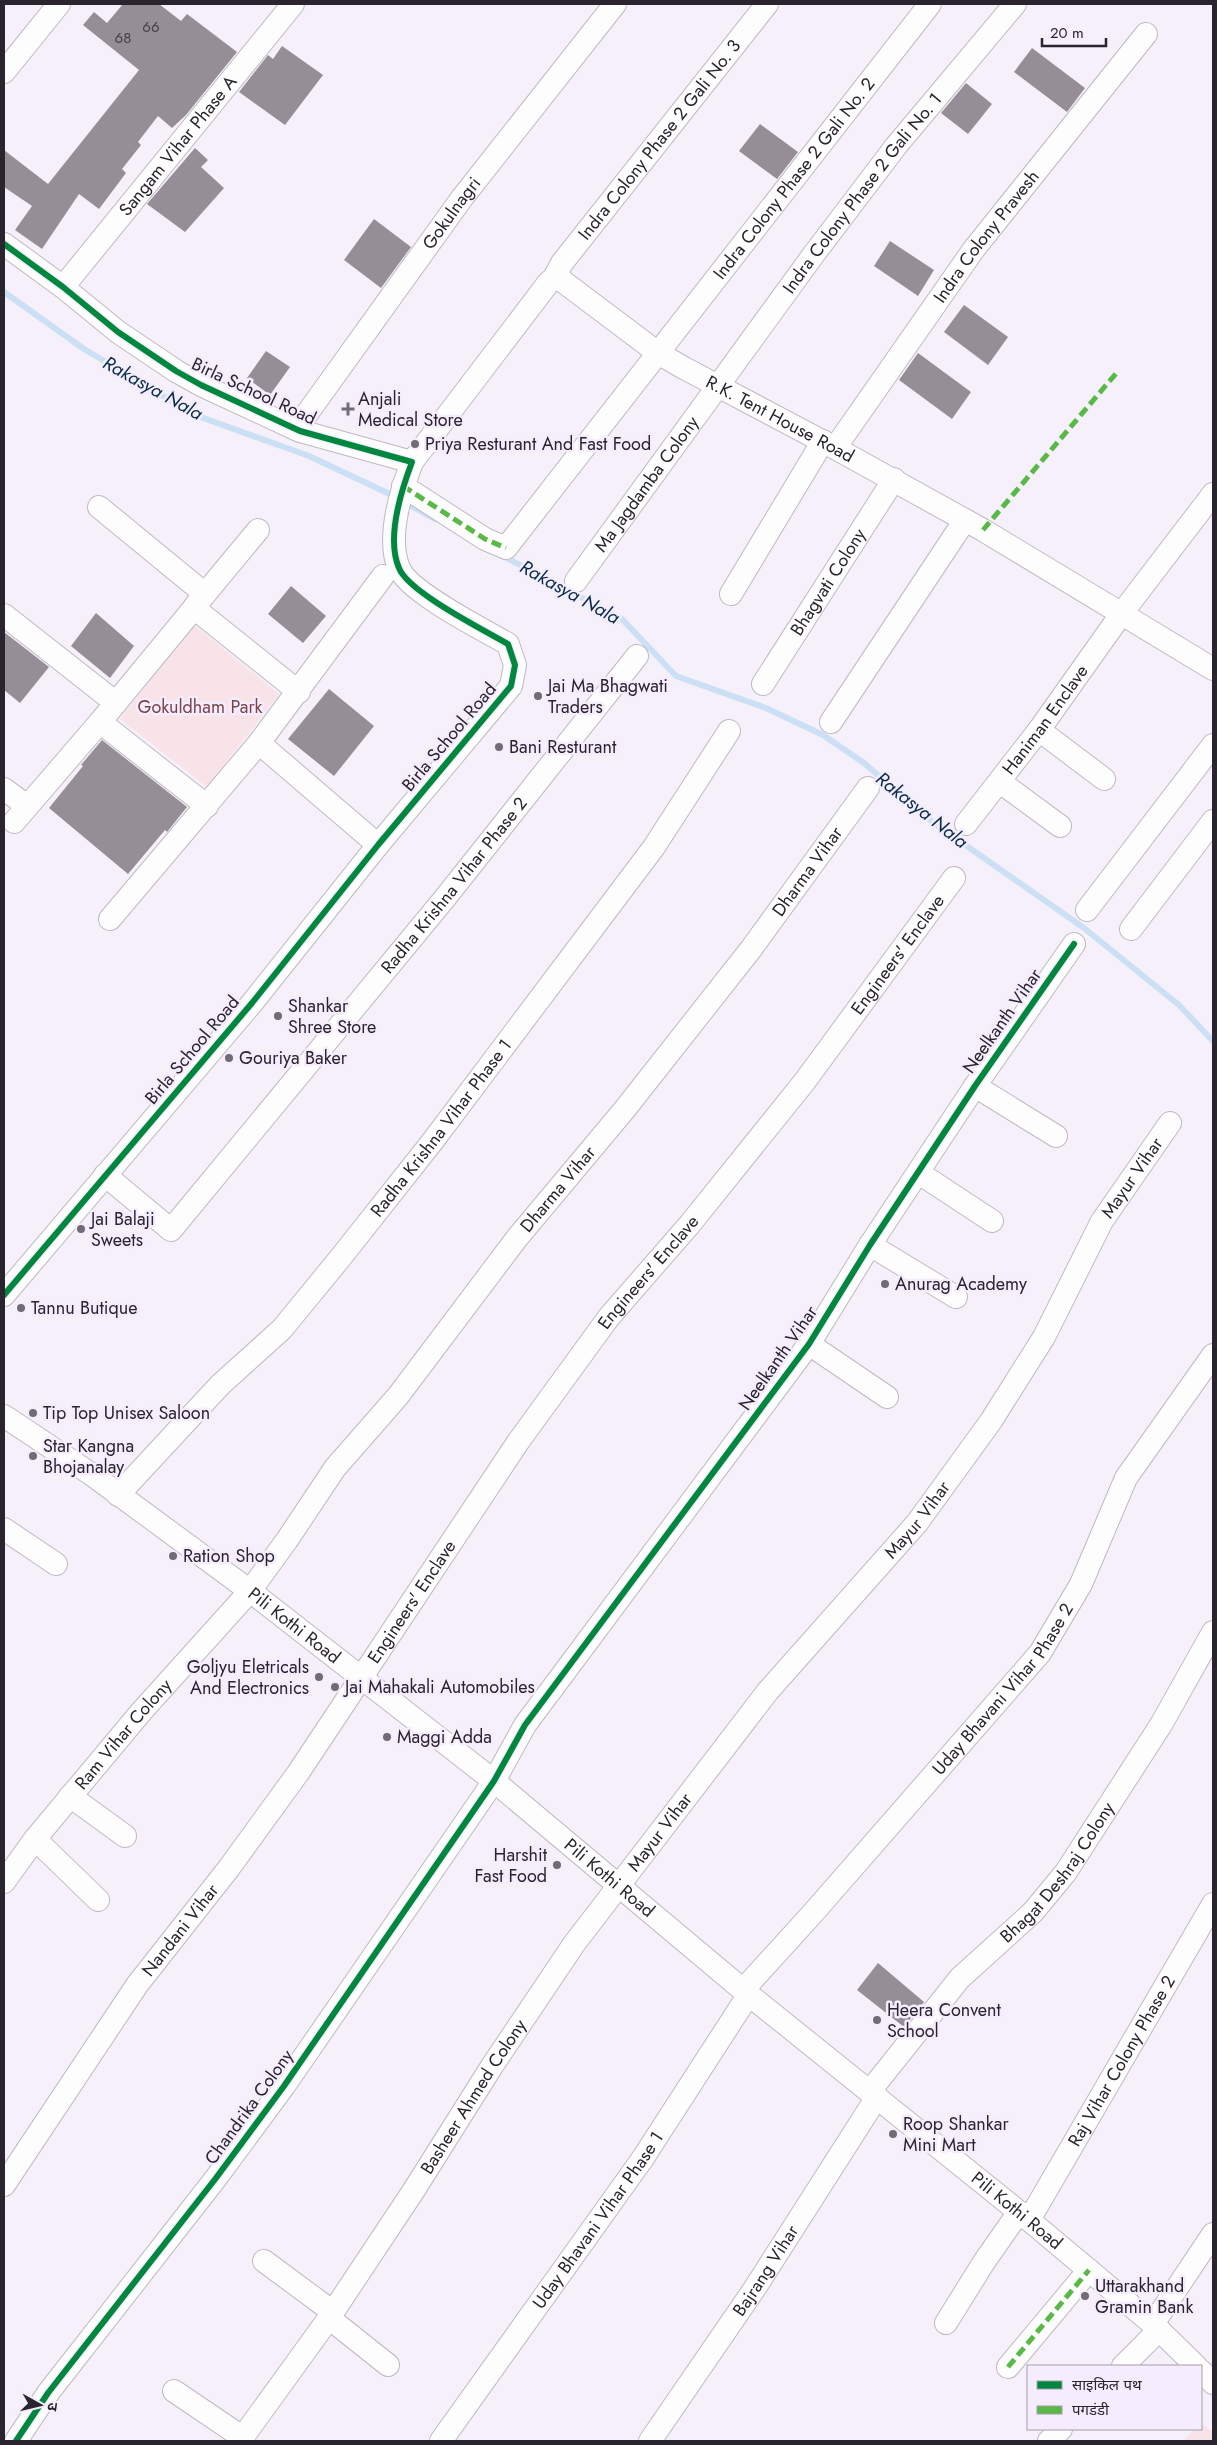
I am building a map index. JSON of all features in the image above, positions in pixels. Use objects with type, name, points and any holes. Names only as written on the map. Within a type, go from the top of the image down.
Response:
[{"type":"street","points":[[4,72],[59,4]]},
{"type":"street","name":"Sangam Vihar Phase A","points":[[63,286],[293,4]]},
{"type":"street","name":"Gokulnagri","points":[[296,429],[462,198],[615,4]]},
{"type":"street","name":"Indra Colony Phase 2 Gali No. 3","points":[[554,278],[562,263],[767,4]]},
{"type":"street","name":"Indra Colony Phase 2 Gali No. 2","points":[[402,489],[485,539],[506,548],[930,4]]},
{"type":"street","name":"Indra Colony Phase 2 Gali No. 1","points":[[717,387],[896,146],[1016,4]]},
{"type":"street","name":"Indra Colony Pravesh","points":[[731,594],[829,444],[974,249],[1146,34]]},
{"type":"street","name":"Birla School Road","points":[[4,244],[63,286],[118,332],[176,372],[296,429],[326,440],[412,462],[402,489],[394,536],[399,568],[417,589],[508,644],[515,665],[511,686],[378,844],[252,1004],[4,1295]]},
{"type":"street","points":[[412,462],[549,282],[554,278]]},
{"type":"street","name":"R.K. Tent House Road","points":[[554,278],[561,280],[658,353],[717,387],[894,479],[1122,613],[1213,669]]},
{"type":"street","name":"Ma Jagdamba Colony","points":[[576,581],[717,387]]},
{"type":"street","name":"Bhagvati Colony","points":[[763,684],[894,479]]},
{"type":"street","name":"Haniman Enclave","points":[[966,824],[1039,730],[1122,613],[1213,494]]},
{"type":"street","points":[[99,507],[299,692]]},
{"type":"street","points":[[831,722],[965,520]]},
{"type":"street","points":[[4,789],[21,814],[116,703],[258,530]]},
{"type":"street","points":[[110,919],[259,743],[299,692],[382,576]]},
{"type":"street","points":[[4,615],[116,703]]},
{"type":"street","name":"Radha Krishna Vihar Phase 2","points":[[105,1175],[171,1230],[445,898],[637,656]]},
{"type":"street","points":[[100,722],[207,806]]},
{"type":"street","points":[[1039,730],[1104,779]]},
{"type":"street","name":"Radha Krishna Vihar Phase 1","points":[[118,1494],[220,1385],[282,1329],[335,1264],[432,1142],[654,847],[730,732]]},
{"type":"street","points":[[259,743],[378,844]]},
{"type":"street","points":[[1087,910],[1213,745]]},
{"type":"street","points":[[1000,782],[1060,826]]},
{"type":"street","name":"Dharma Vihar","points":[[250,1591],[287,1540],[334,1468],[398,1396],[517,1238],[625,1109],[751,949],[868,788]]},
{"type":"street","points":[[1131,929],[1213,821]]},
{"type":"street","name":"Engineers' Enclave","points":[[360,1679],[518,1442],[609,1316],[690,1224],[805,1081],[954,878]]},
{"type":"street","name":"Neelkanth Vihar","points":[[494,1781],[525,1725],[809,1344],[870,1245],[975,1086],[1074,944]]},
{"type":"street","points":[[975,1086],[1056,1136]]},
{"type":"street","name":"Mayur Vihar","points":[[620,1886],[768,1691],[918,1523],[990,1421],[1044,1337],[1102,1221],[1170,1123]]},
{"type":"street","points":[[919,1173],[992,1221]]},
{"type":"street","points":[[870,1245],[956,1297]]},
{"type":"street","points":[[809,1344],[887,1397]]},
{"type":"street","name":"Uday Bhavani Vihar Phase 2","points":[[746,1992],[1040,1653],[1081,1584],[1126,1478],[1213,1355]]},
{"type":"street","name":"Pili Kothi Road","points":[[4,1416],[118,1494],[250,1591],[360,1679],[494,1781],[746,1992],[1089,2270],[1156,2327],[1195,2365]]},
{"type":"street","points":[[4,1528],[56,1564]]},
{"type":"street","name":"Ram Vihar Colony","points":[[4,1882],[70,1796],[141,1712],[250,1591]]},
{"type":"street","name":"Bhagat Deshraj Colony","points":[[874,2094],[960,1978],[1033,1912],[1066,1872],[1162,1723],[1213,1632]]},
{"type":"street","name":"Nandani Vihar","points":[[4,2185],[137,1985],[258,1828],[298,1773],[360,1679]]},
{"type":"street","name":"Chandrika Colony","points":[[16,2441],[48,2393],[216,2178],[284,2086],[494,1781]]},
{"type":"street","points":[[70,1796],[125,1836]]},
{"type":"street","points":[[36,1839],[98,1900]]},
{"type":"street","name":"Basheer Ahmed Colony","points":[[241,2439],[331,2315],[556,1969],[620,1886]]},
{"type":"street","name":"Raj Vihar Colony Phase 2","points":[[946,2324],[984,2262],[1024,2216],[1213,1904]]},
{"type":"street","name":"Uday Bhavani Vihar Phase 1","points":[[441,2441],[643,2158],[746,1992]]},
{"type":"street","name":"Bajrang Vihar","points":[[650,2441],[755,2288],[874,2094]]},
{"type":"street","points":[[1124,2365],[1156,2327],[1213,2234]]},
{"type":"street","points":[[264,2261],[331,2315],[388,2365]]},
{"type":"street","points":[[1008,2367],[1089,2270]]},
{"type":"street","points":[[1202,2372],[1213,2383]]},
{"type":"street","points":[[174,2391],[241,2439]]},
{"type":"street","points":[[1049,2441],[1061,2430]]},
{"type":"green space","name":"Gokuldham Park","points":[[194,625],[279,694],[207,787],[120,719]]},
{"type":"green space","points":[[1202,2424],[1213,2432],[1213,2441],[1184,2441],[1193,2430],[1202,2430]]},
{"type":"building","points":[[123,4],[159,4],[181,21],[187,14],[237,52],[186,115],[172,128],[158,116],[138,142],[141,145],[122,169],[126,173],[99,209],[79,194],[42,249],[15,230],[32,206],[4,187],[4,150],[48,184],[139,70],[83,25],[94,12],[107,23]]},
{"type":"building","points":[[282,46],[323,75],[285,125],[239,92],[268,55],[273,59]]},
{"type":"building","points":[[1032,48],[1085,88],[1067,112],[1014,72]]},
{"type":"building","points":[[966,83],[992,104],[968,134],[941,113]]},
{"type":"building","points":[[760,124],[798,152],[777,179],[739,151]]},
{"type":"building","points":[[195,148],[208,160],[201,167],[224,188],[185,232],[147,204]]},
{"type":"building","points":[[374,219],[411,247],[381,288],[344,260]]},
{"type":"building","points":[[890,241],[934,270],[918,296],[874,266]]},
{"type":"building","points":[[964,305],[1008,337],[988,365],[944,332]]},
{"type":"building","points":[[266,351],[290,367],[270,395],[247,378]]},
{"type":"building","points":[[918,353],[971,392],[952,419],[899,380]]},
{"type":"building","points":[[291,586],[326,616],[303,643],[268,614]]},
{"type":"building","points":[[96,613],[134,646],[110,678],[71,646]]},
{"type":"building","points":[[4,632],[49,667],[20,703],[4,690]]},
{"type":"building","points":[[329,689],[374,726],[334,776],[288,739]]},
{"type":"building","points":[[102,740],[187,807],[167,832],[165,830],[128,874],[49,808]]},
{"type":"building","points":[[878,1963],[924,2002],[904,2027],[857,1990]]},
{"type":"waterway","name":"Rakasya Nala","points":[[4,292],[84,349],[195,415],[309,456],[396,497]]},
{"type":"waterway","name":"Rakasya Nala","points":[[404,502],[435,519]]},
{"type":"waterway","name":"Rakasya Nala","points":[[501,555],[622,619],[676,676],[766,708],[823,735],[864,763],[931,821],[1084,928],[1179,1005],[1213,1041]]},
{"type":"marked path","points":[[983,530],[1119,370]]},
{"type":"marked path","points":[[403,486],[485,539],[506,548]]},
{"type":"marked path","points":[[1008,2367],[1089,2270]]},
{"type":"cycle path","points":[[4,244],[63,287],[118,332],[176,371],[201,385],[300,431],[412,462],[400,500],[394,529],[395,556],[399,568],[405,578],[431,599],[508,644],[515,665],[511,686],[378,845],[252,1003],[4,1295]]},
{"type":"cycle path","points":[[16,2441],[48,2393],[216,2178],[284,2086],[494,1781],[525,1725],[809,1344],[870,1245],[975,1086],[1074,944]]},
{"type":"place","name":"Anjali Medical Store","points":[[348,409]]},
{"type":"place","name":"Priya Resturant And Fast Food","points":[[415,444]]},
{"type":"place","name":"Jai Ma Bhagwati Traders","points":[[538,696]]},
{"type":"place","name":"Bani Resturant","points":[[499,747]]},
{"type":"place","name":"Shankar Shree Store","points":[[278,1016]]},
{"type":"place","name":"Gouriya Baker","points":[[229,1058]]},
{"type":"place","name":"Jai Balaji Sweets","points":[[81,1229]]},
{"type":"place","name":"Anurag Academy","points":[[885,1284]]},
{"type":"place","name":"Tannu Butique","points":[[21,1308]]},
{"type":"place","name":"Tip Top Unisex Saloon","points":[[33,1413]]},
{"type":"place","name":"Star Kangna Bhojanalay","points":[[33,1456]]},
{"type":"place","name":"Ration Shop","points":[[173,1556]]},
{"type":"place","name":"Goljyu Eletricals And Electronics","points":[[319,1677]]},
{"type":"place","name":"Jai Mahakali Automobiles","points":[[335,1687]]},
{"type":"place","name":"Maggi Adda","points":[[387,1737]]},
{"type":"place","name":"Harshit Fast Food","points":[[557,1865]]},
{"type":"place","name":"Heera Convent School","points":[[877,2020]]},
{"type":"place","name":"Roop Shankar Mini Mart","points":[[893,2134]]},
{"type":"place","name":"Uttarakhand Gramin Bank","points":[[1085,2296]]}]
